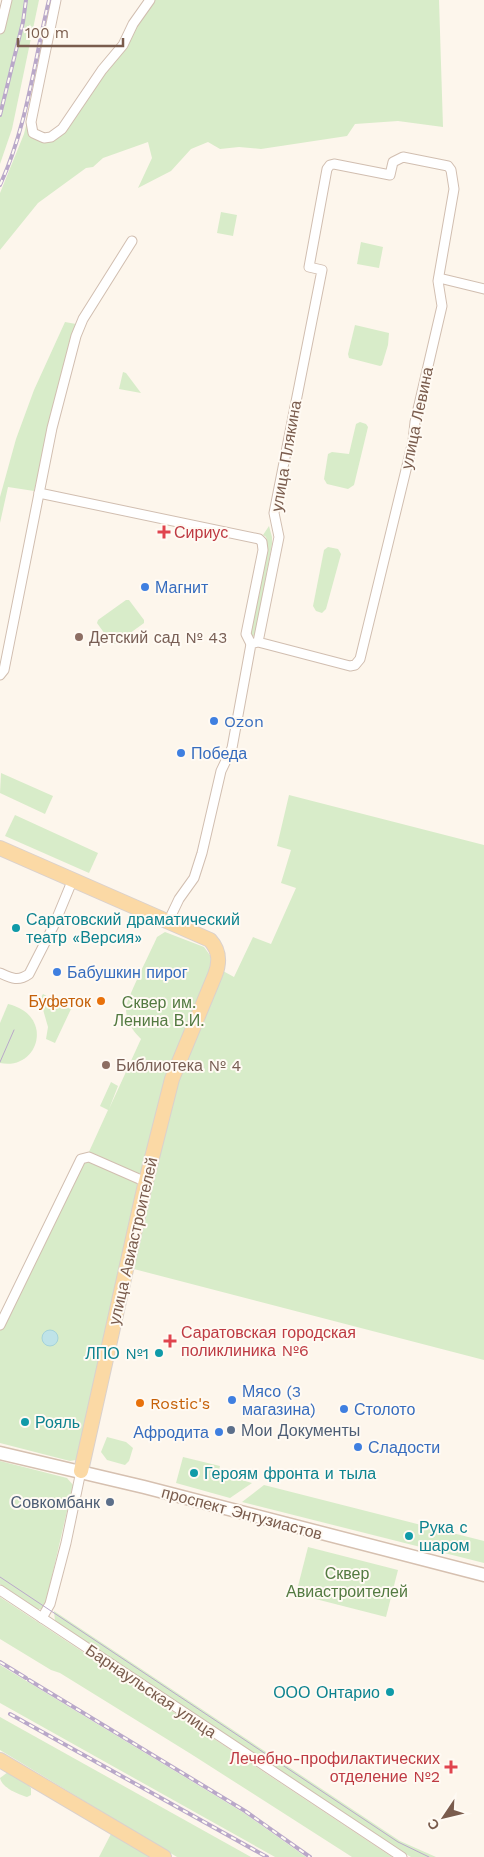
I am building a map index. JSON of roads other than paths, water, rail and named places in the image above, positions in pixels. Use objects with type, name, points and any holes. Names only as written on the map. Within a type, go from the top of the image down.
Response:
[{"type":"main road","points":[[0,848],[168,922]]},
{"type":"main road","name":"улица Авиастроителей","points":[[81,1471],[146,1182],[172,1080],[215,975],[219,957],[210,940],[168,922]]},
{"type":"main road","name":"проспект Энтузиастов","points":[[0,1452],[81,1471],[484,1575]]},
{"type":"main road","points":[[0,1760],[164,1857]]},
{"type":"street","points":[[0,29],[7,0]]},
{"type":"street","points":[[56,0],[31,122],[34,133],[44,138],[51,138],[57,134],[73,115],[102,70],[123,45],[133,24],[150,0]]},
{"type":"street","name":"улица Левина","points":[[254,643],[350,666],[355,665],[360,659],[413,441],[415,422],[442,306],[438,286],[454,189],[450,168],[403,157],[392,162],[390,175],[330,165]]},
{"type":"street","name":"улица Плякина","points":[[168,922],[178,899],[197,870],[221,771],[232,748],[279,537],[274,513],[322,270],[308,267],[327,169],[330,165]]},
{"type":"street","points":[[0,675],[4,670],[52,428],[76,336],[83,319],[132,241]]},
{"type":"street","points":[[439,278],[484,289]]},
{"type":"street","points":[[39,493],[259,539],[262,542],[263,550],[246,634],[254,643]]},
{"type":"street","points":[[0,973],[14,980],[29,974],[54,925],[73,879]]},
{"type":"street","points":[[0,1325],[81,1159],[89,1156],[146,1182]]},
{"type":"street","name":"улица Авиастроителей","points":[[42,1618],[50,1604],[66,1543],[81,1471]]},
{"type":"street","name":"Барнаульская улица","points":[[0,1590],[402,1857]]},
{"type":"water","points":[[50,1330],[56,1332],[58,1338],[56,1344],[50,1346],[44,1344],[42,1338],[44,1332]]},
{"type":"tram line","points":[[0,1062],[14,1030]]},
{"type":"tram line","points":[[0,1577],[398,1842],[429,1857]]},
{"type":"railway","points":[[0,115],[23,22],[26,0]]},
{"type":"railway","points":[[0,185],[17,140],[49,0]]},
{"type":"railway","points":[[0,1662],[26,1678]]},
{"type":"railway","points":[[29,1680],[245,1811],[310,1857]]},
{"type":"railway","points":[[10,1714],[267,1857]]},
{"type":"place","name":"Сириус","points":[[164,532]]},
{"type":"place","name":"Магнит","points":[[145,587]]},
{"type":"place","name":"Детский сад № 43","points":[[79,637]]},
{"type":"place","name":"Ozon","points":[[214,721]]},
{"type":"place","name":"Победа","points":[[181,753]]},
{"type":"place","name":"Саратовский драматический театр «Версия»","points":[[16,928]]},
{"type":"place","name":"Бабушкин пирог","points":[[57,972]]},
{"type":"place","name":"Буфеток","points":[[101,1001]]},
{"type":"place","name":"Библиотека № 4","points":[[106,1065]]},
{"type":"place","name":"Саратовская городская поликлиника №6","points":[[170,1341]]},
{"type":"place","name":"ЛПО №1","points":[[159,1353]]},
{"type":"place","name":"Мясо (3 магазина)","points":[[232,1400]]},
{"type":"place","name":"Rostic's","points":[[140,1403]]},
{"type":"place","name":"Столото","points":[[344,1409]]},
{"type":"place","name":"Рояль","points":[[25,1422]]},
{"type":"place","name":"Мои Документы","points":[[231,1430]]},
{"type":"place","name":"Афродита","points":[[219,1432]]},
{"type":"place","name":"Сладости","points":[[358,1447]]},
{"type":"place","name":"Героям фронта и тыла","points":[[194,1473]]},
{"type":"place","name":"Совкомбанк","points":[[110,1502]]},
{"type":"place","name":"Рука с шаром","points":[[409,1536]]},
{"type":"place","name":"ООО Онтарио","points":[[390,1692]]},
{"type":"place","name":"Лечебно-профилактических отделение №2","points":[[451,1767]]},
{"type":"park label","name":"Сквер им. Ленина В.И.","points":[[159,1011]]},
{"type":"park label","name":"Сквер Авиастроителей","points":[[347,1582]]}]
